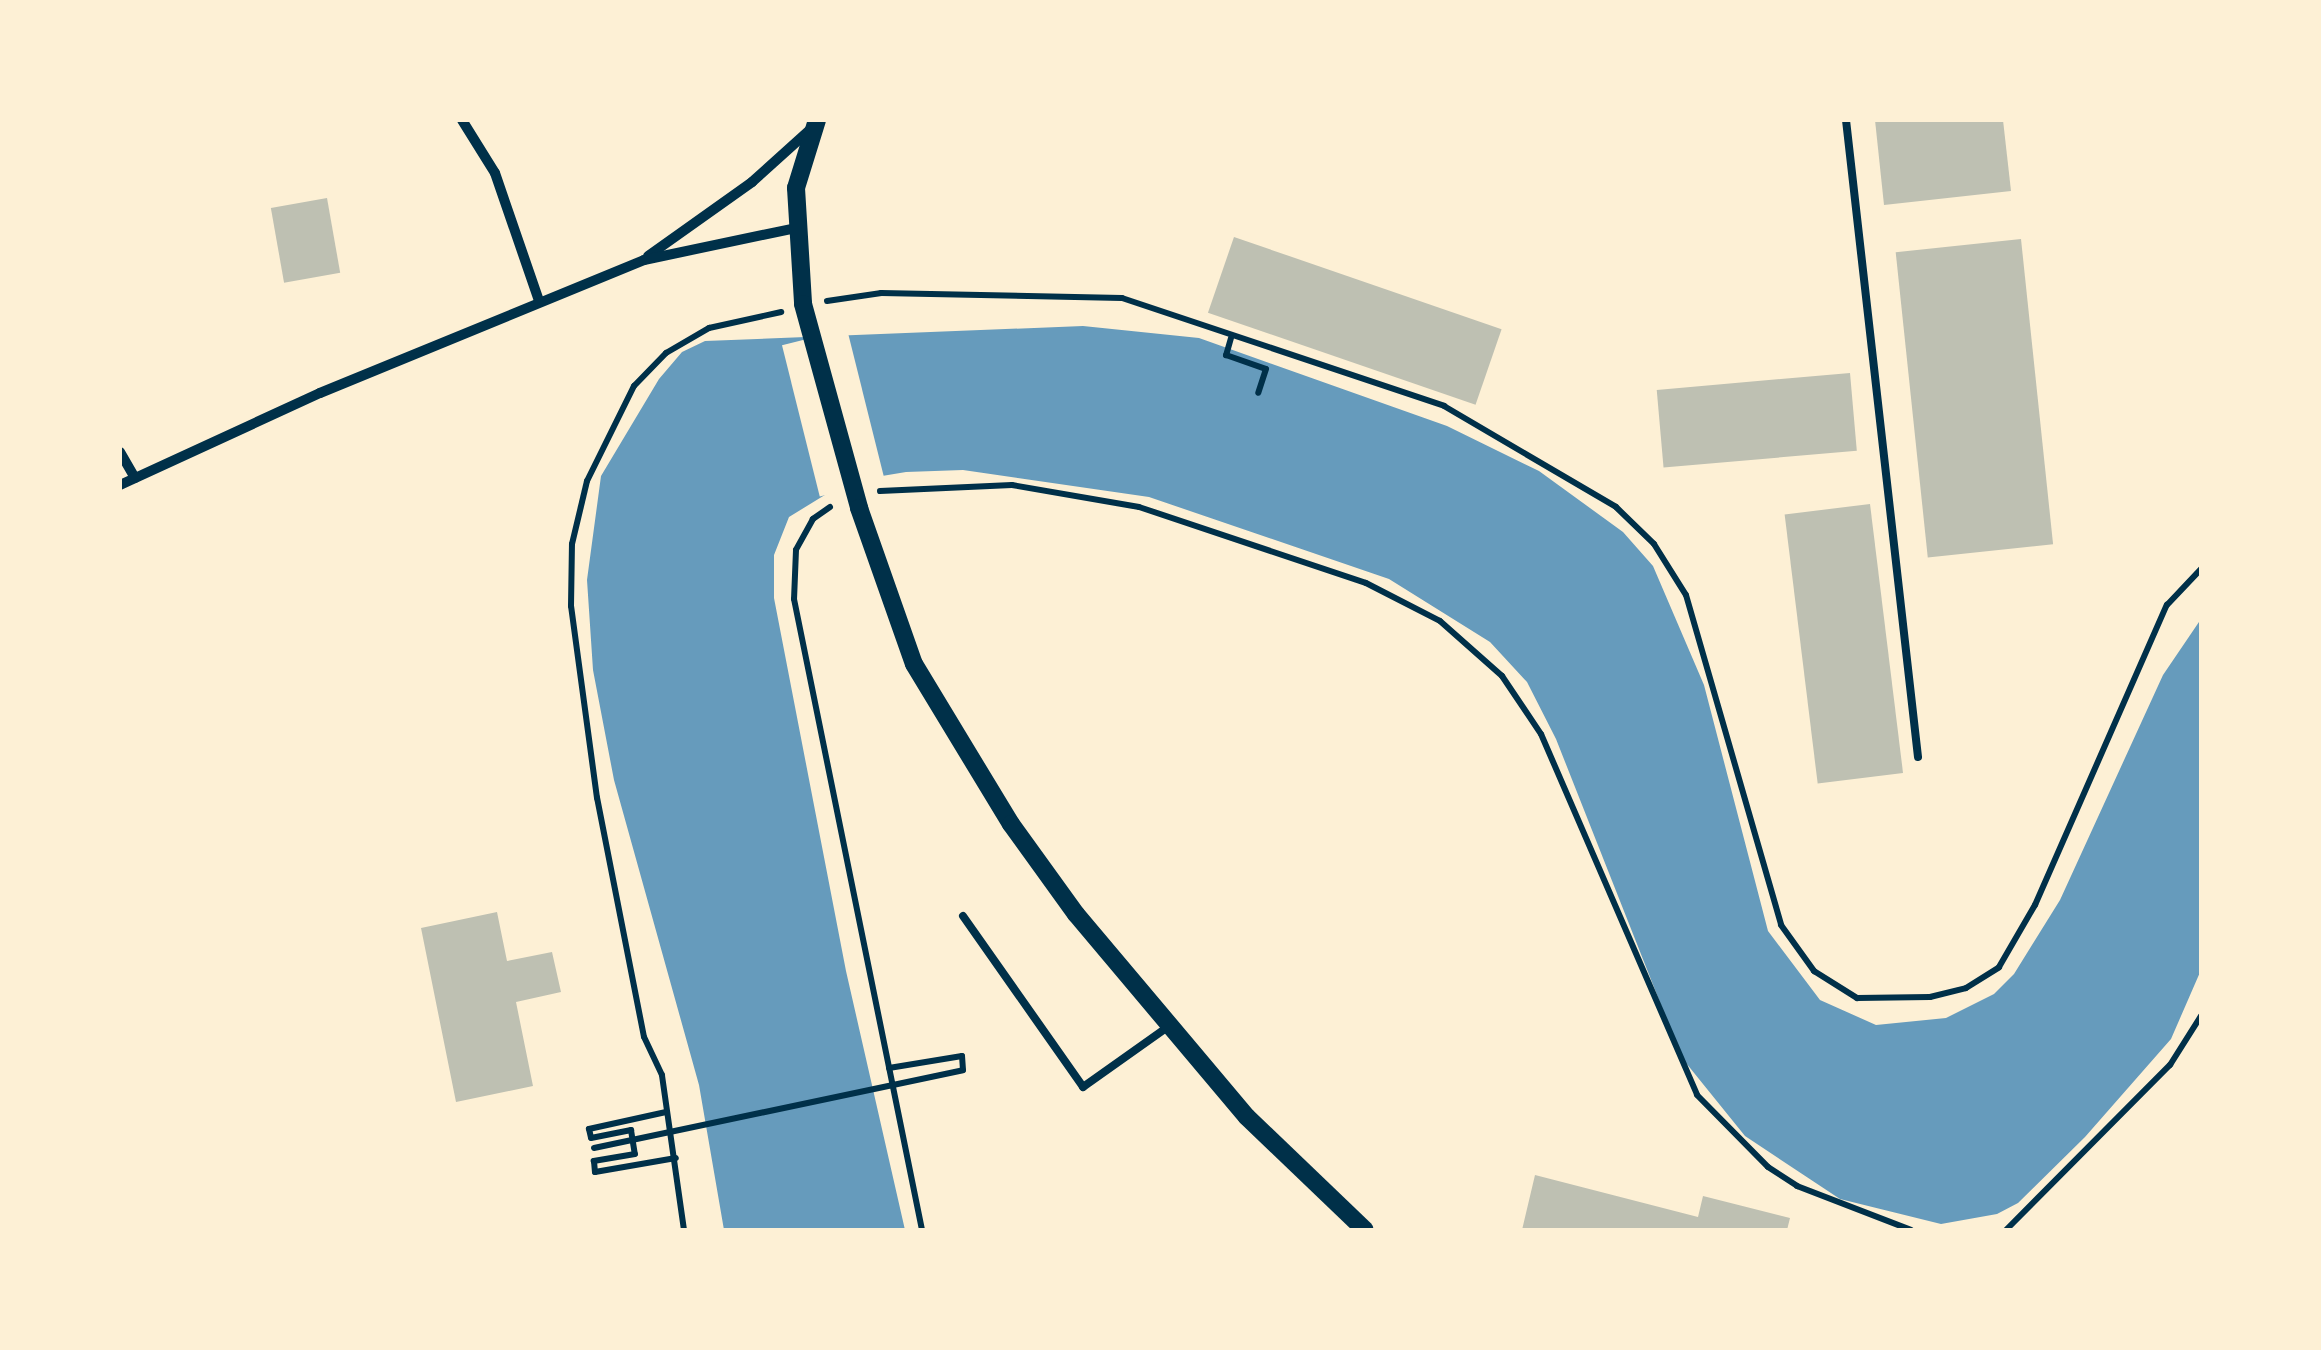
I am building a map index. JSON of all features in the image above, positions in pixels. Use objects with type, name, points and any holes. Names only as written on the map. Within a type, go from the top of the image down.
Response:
[{"type":"street","points":[[462,120],[495,173],[539,301]]},
{"type":"street","points":[[644,260],[752,182],[815,124]]},
{"type":"street","points":[[815,124],[796,188],[803,304],[859,508],[893,614],[948,727],[1076,914],[1247,1118],[1365,1230]]},
{"type":"street","points":[[120,485],[539,301],[644,260],[796,228]]},
{"type":"street","points":[[120,452],[135,478]]},
{"type":"lane","points":[[1846,120],[1918,757]]},
{"type":"lane","points":[[963,916],[1083,1088],[1169,1026]]},
{"type":"path","points":[[803,304],[881,294],[1122,298],[1444,406],[1600,496],[1654,544],[1686,595],[1781,925],[1814,970],[1857,998],[1930,997],[1966,988],[1999,966],[2035,905],[2167,605],[2201,569]]},
{"type":"path","points":[[684,1230],[662,1076],[644,1037],[597,798],[571,606],[572,544],[586,482],[634,386],[666,353],[709,328],[767,316]]},
{"type":"path","points":[[1232,338],[1226,356],[1266,369],[1258,393]]},
{"type":"path","points":[[906,486],[1012,485],[1139,507],[1366,583],[1440,621],[1502,676],[1541,734],[1680,1068],[1697,1095],[1783,1176],[1911,1230]]},
{"type":"path","points":[[814,519],[796,550],[794,599],[922,1230]]},
{"type":"path","points":[[2006,1230],[2170,1065],[2201,1016]]},
{"type":"path","points":[[594,1148],[877,1084],[963,1070],[962,1056],[889,1068]]},
{"type":"path","points":[[666,1112],[589,1129],[591,1138],[631,1130],[635,1154],[594,1161],[595,1172],[676,1158]]},
{"type":"water","points":[[1083,326],[1199,338],[1447,426],[1539,471],[1623,532],[1653,566],[1704,685],[1768,931],[1820,1000],[1876,1025],[1946,1018],[1994,994],[2014,974],[2060,900],[2163,675],[2201,619],[2201,970],[2171,1039],[2085,1137],[2018,1203],[1997,1214],[1941,1224],[1840,1199],[1745,1136],[1682,1058],[1556,739],[1527,682],[1490,642],[1389,579],[1149,497],[963,470],[906,472],[846,482],[789,517],[774,555],[774,598],[846,971],[905,1230],[724,1230],[699,1085],[614,780],[593,670],[587,580],[601,476],[659,379],[682,352],[705,341]]},
{"type":"pier","points":[[847,329],[885,480],[820,497],[782,345]]},
{"type":"building","points":[[1875,120],[2003,120],[2011,191],[1884,205]]},
{"type":"building","points":[[327,198],[340,273],[284,283],[271,208]]},
{"type":"building","points":[[1234,237],[1502,329],[1476,405],[1208,313]]},
{"type":"building","points":[[2021,239],[2053,544],[1928,557],[1896,252]]},
{"type":"building","points":[[1850,373],[1857,451],[1664,468],[1657,390]]},
{"type":"building","points":[[1870,504],[1903,773],[1818,783],[1785,514]]},
{"type":"building","points":[[497,912],[507,961],[552,952],[561,992],[516,1002],[533,1086],[456,1102],[421,928]]},
{"type":"building","points":[[1535,1175],[1698,1217],[1703,1196],[1790,1218],[1787,1230],[1522,1230]]}]
